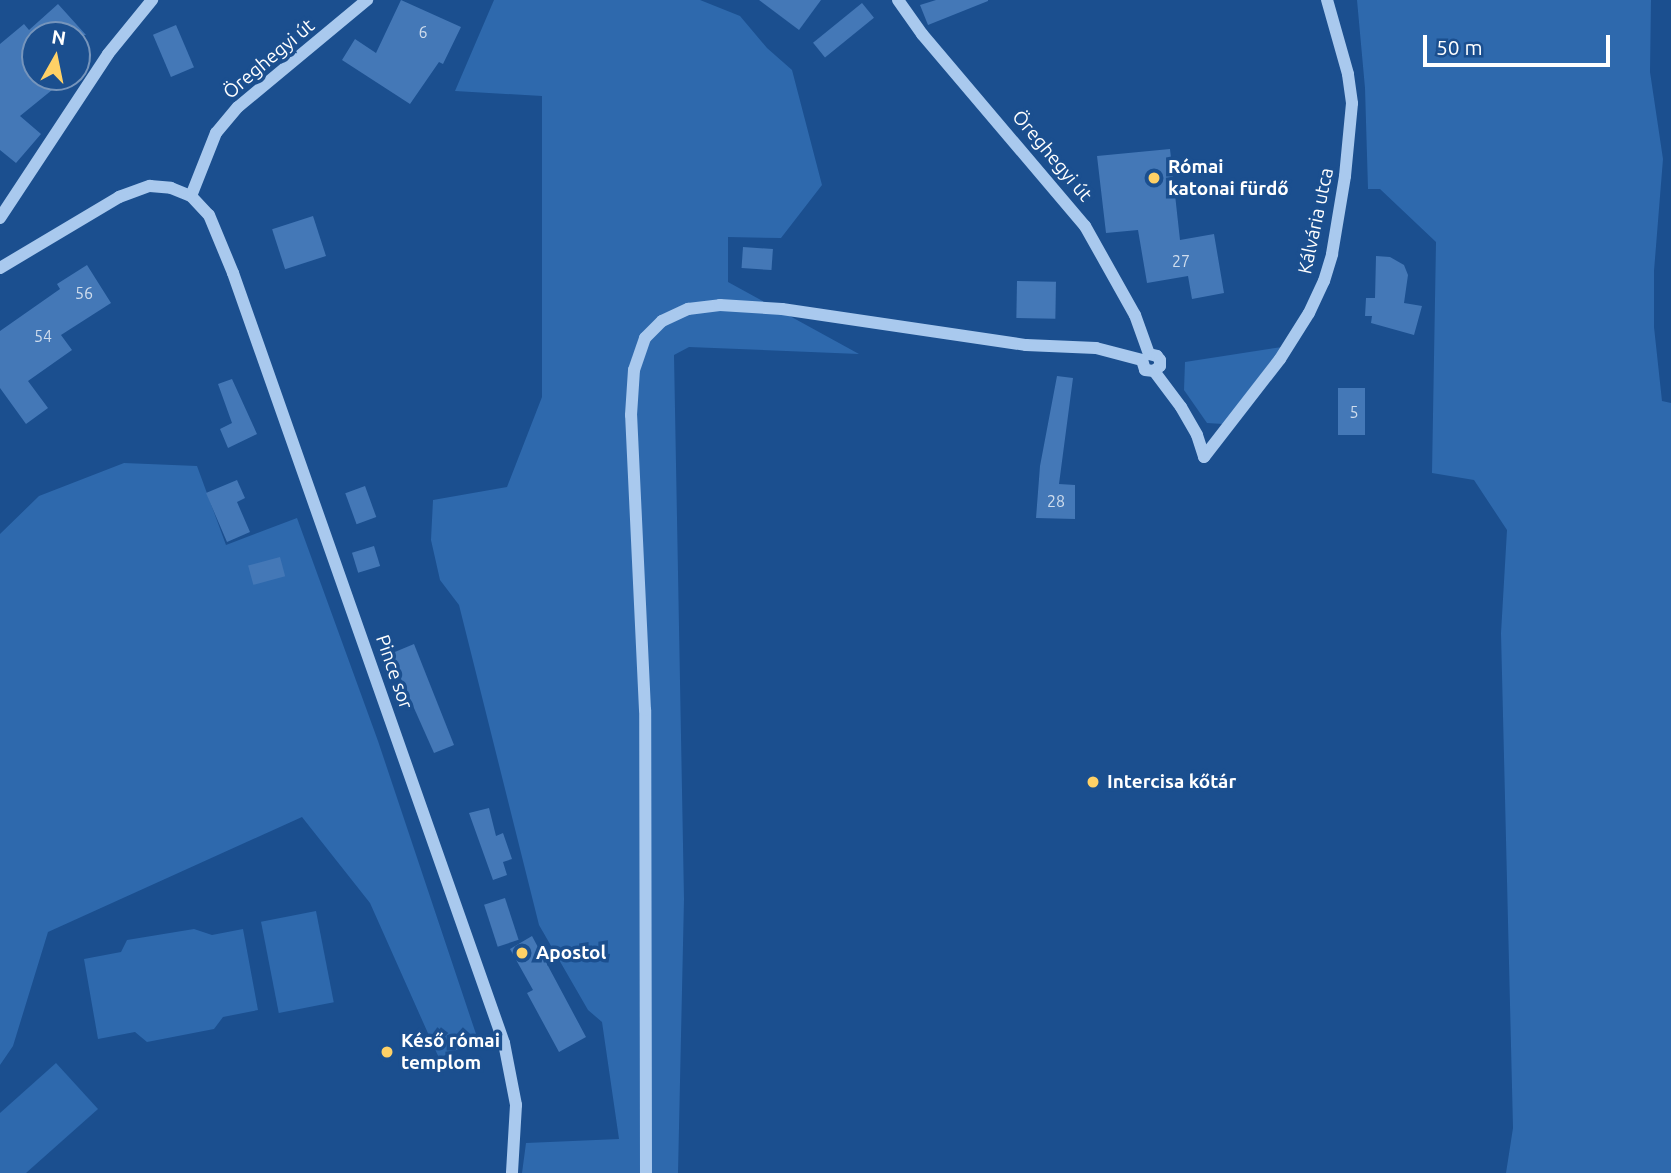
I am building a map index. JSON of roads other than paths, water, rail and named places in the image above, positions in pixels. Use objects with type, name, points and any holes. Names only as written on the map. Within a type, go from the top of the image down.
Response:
[{"type":"street","points":[[0,218],[108,54],[152,0]]},
{"type":"street","name":"Öreghegyi út","points":[[191,196],[216,133],[238,107],[367,0]]},
{"type":"street","name":"Öreghegyi út","points":[[898,0],[922,34],[1085,226],[1135,315],[1146,357],[1145,370],[1154,372],[1181,407],[1197,435],[1204,457]]},
{"type":"street","name":"Kálvária utca","points":[[1204,457],[1280,359],[1309,313],[1329,263],[1345,176],[1352,103],[1348,74],[1326,0]]},
{"type":"street","points":[[0,268],[119,197],[150,186],[171,188],[191,196]]},
{"type":"street","name":"Pince sor","points":[[191,196],[209,215],[233,273],[504,1043],[516,1105],[512,1173]]},
{"type":"street","points":[[646,1173],[645,710],[631,415],[634,370],[646,338],[662,321],[688,309],[720,305],[782,309],[1026,345],[1096,348],[1146,357]]},
{"type":"place","name":"Római katonai fürdő","points":[[1154,178]]},
{"type":"place","name":"Intercisa kőtár","points":[[1093,782]]},
{"type":"place","name":"Apostol","points":[[522,953]]},
{"type":"place","name":"Késő római templom","points":[[387,1052]]}]
